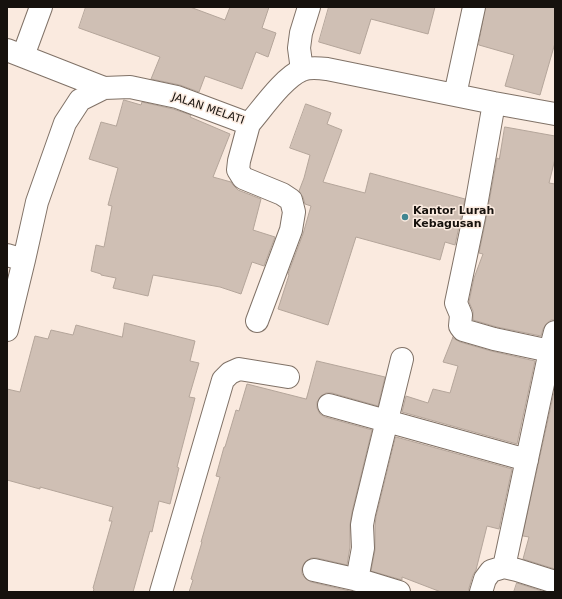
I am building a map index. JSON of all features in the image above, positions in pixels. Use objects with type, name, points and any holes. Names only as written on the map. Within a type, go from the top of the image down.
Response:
[{"type":"street","points":[[41,7],[15,53],[104,88]]},
{"type":"street","points":[[309,7],[301,33],[299,48],[302,70],[326,68],[494,103],[555,114]]},
{"type":"street","points":[[455,95],[474,7]]},
{"type":"street","name":"JALAN MELATI","points":[[7,330],[16,257],[65,122],[80,100],[104,88],[130,87],[177,97],[249,124],[283,84],[302,70]]},
{"type":"street","points":[[494,103],[474,217],[456,303],[461,315],[460,326],[463,330],[494,339],[552,342],[504,567]]},
{"type":"street","points":[[249,124],[238,170],[243,178],[282,194],[291,200],[294,212],[291,230],[257,321]]},
{"type":"street","points":[[357,580],[363,548],[362,525],[364,514],[388,422],[402,359]]},
{"type":"street","points":[[161,592],[223,380],[230,373],[240,369],[288,378]]},
{"type":"street","points":[[329,405],[526,460]]},
{"type":"street","points":[[481,592],[485,579],[491,571],[504,567],[555,582]]},
{"type":"street","points":[[314,570],[399,592]]},
{"type":"building","points":[[86,7],[190,7],[225,20],[230,7],[269,7],[262,28],[276,33],[268,57],[256,52],[242,89],[205,76],[199,92],[180,85],[151,79],[160,57],[79,28]]},
{"type":"building","points":[[329,7],[435,7],[428,34],[371,19],[360,54],[319,42]]},
{"type":"building","points":[[486,7],[555,7],[555,43],[540,95],[505,86],[514,55],[479,45]]},
{"type":"building","points":[[124,100],[141,105],[142,102],[173,109],[191,115],[190,117],[230,134],[213,177],[231,182],[238,190],[261,199],[253,230],[275,237],[264,266],[252,262],[241,294],[220,287],[153,275],[148,296],[113,288],[116,278],[91,271],[96,245],[104,247],[112,206],[108,205],[118,168],[89,159],[101,122],[116,126]]},
{"type":"building","points":[[306,104],[331,113],[327,124],[342,130],[323,182],[365,193],[370,173],[465,199],[455,245],[445,242],[440,260],[356,237],[328,325],[278,309],[311,206],[305,204],[299,191],[310,155],[290,148]]},
{"type":"building","points":[[505,127],[555,136],[555,159],[549,183],[555,184],[555,320],[551,320],[546,324],[541,336],[497,327],[473,320],[473,311],[469,302],[474,278],[483,254],[479,253],[497,158],[499,159]]},
{"type":"building","points":[[125,323],[195,341],[190,361],[199,363],[189,397],[195,398],[177,467],[179,468],[170,504],[159,501],[152,532],[150,531],[133,592],[93,592],[112,521],[109,521],[113,507],[40,487],[40,489],[7,480],[7,389],[20,392],[35,336],[48,339],[51,330],[73,335],[76,325],[122,337]]},
{"type":"building","points":[[453,338],[460,342],[491,351],[535,361],[517,444],[402,412],[406,396],[428,403],[433,389],[450,393],[458,366],[443,362]]},
{"type":"building","points":[[317,361],[385,377],[378,406],[332,393],[326,393],[321,396],[317,402],[317,408],[320,414],[325,417],[372,430],[352,512],[350,525],[350,547],[347,565],[311,558],[305,562],[302,568],[302,574],[311,582],[354,592],[189,592],[193,580],[191,579],[220,477],[216,476],[224,447],[236,410],[239,411],[247,384],[306,399]]},
{"type":"building","points":[[555,388],[555,569],[523,559],[529,537],[523,536]]},
{"type":"building","points":[[396,437],[512,469],[499,529],[487,526],[469,592],[441,592],[402,577],[402,580],[371,571],[375,550],[376,517]]},
{"type":"building","points":[[517,583],[545,592],[514,592]]},
{"type":"place","name":"Kantor Lurah Kebagusan","points":[[405,217]]}]
